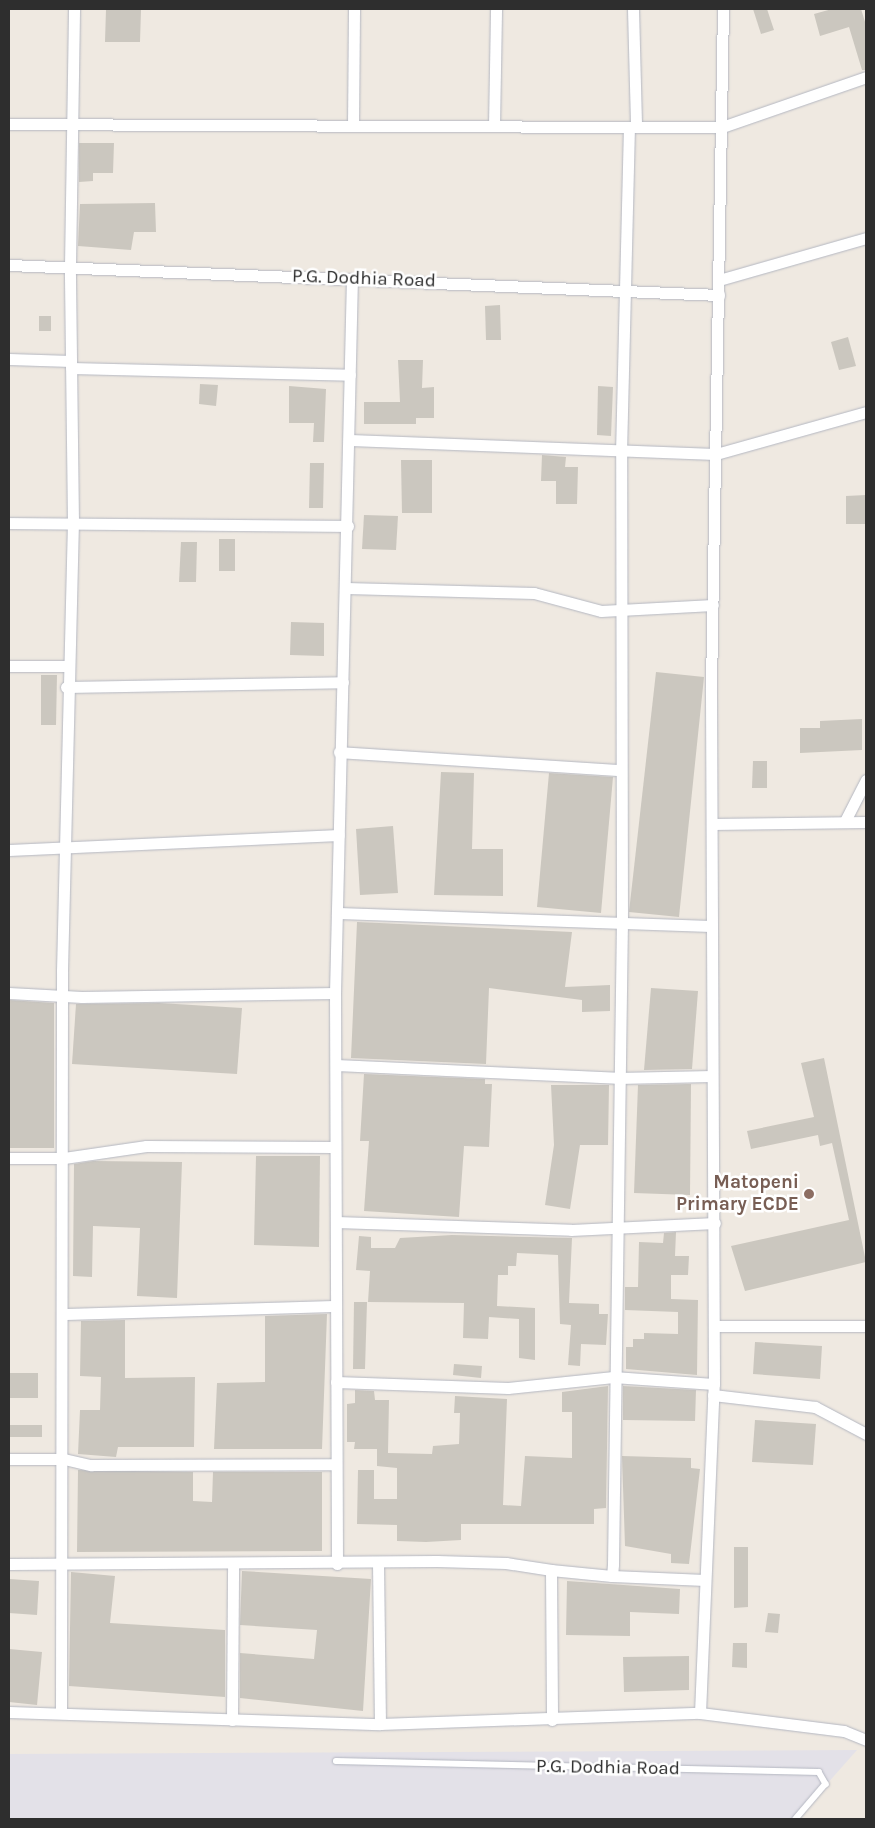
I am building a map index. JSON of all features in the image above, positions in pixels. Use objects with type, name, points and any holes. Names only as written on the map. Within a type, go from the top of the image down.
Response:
[{"type":"street","points":[[61,1711],[64,1459],[62,994],[68,846],[66,687],[73,523],[70,266],[74,9]]},
{"type":"street","points":[[353,126],[354,9]]},
{"type":"street","points":[[494,126],[496,9]]},
{"type":"street","points":[[612,1576],[617,1078],[622,923],[619,770],[622,608],[621,453],[624,291],[632,127],[634,9]]},
{"type":"street","points":[[700,1713],[714,1390],[715,1223],[712,1076],[713,605],[723,9]]},
{"type":"street","points":[[9,124],[722,127],[866,77]]},
{"type":"street","points":[[719,280],[866,238]]},
{"type":"street","name":"P.G. Dodhia Road","points":[[9,265],[70,266],[719,295]]},
{"type":"street","points":[[337,1564],[334,1147],[335,993],[339,752],[348,526],[352,279]]},
{"type":"street","points":[[9,359],[71,364],[350,375]]},
{"type":"street","points":[[349,440],[621,453],[716,454],[866,412]]},
{"type":"street","points":[[9,523],[348,526]]},
{"type":"street","points":[[346,588],[534,593],[577,608],[713,605]]},
{"type":"street","points":[[9,666],[67,666]]},
{"type":"street","points":[[66,687],[343,682]]},
{"type":"street","points":[[339,752],[619,770]]},
{"type":"street","points":[[845,821],[866,780]]},
{"type":"street","points":[[712,824],[866,822]]},
{"type":"street","points":[[9,850],[339,835]]},
{"type":"street","points":[[337,913],[471,914],[712,926]]},
{"type":"street","points":[[9,993],[335,993]]},
{"type":"street","points":[[336,1065],[617,1078],[712,1076]]},
{"type":"street","points":[[9,1158],[64,1158],[146,1146],[334,1147]]},
{"type":"street","points":[[336,1222],[571,1230],[617,1225],[715,1223]]},
{"type":"street","points":[[63,1314],[336,1306]]},
{"type":"street","points":[[714,1326],[866,1326]]},
{"type":"street","points":[[336,1382],[508,1388],[613,1377],[714,1390],[815,1407],[866,1434]]},
{"type":"street","points":[[9,1459],[64,1459],[91,1465],[336,1464]]},
{"type":"street","points":[[378,1562],[380,1724]]},
{"type":"street","points":[[232,1720],[233,1563]]},
{"type":"street","points":[[9,1564],[506,1563],[612,1576],[705,1580]]},
{"type":"street","points":[[551,1570],[552,1720]]},
{"type":"street","points":[[9,1712],[61,1711],[232,1720],[380,1724],[552,1720],[700,1713],[844,1731],[866,1740]]},
{"type":"lane","name":"P.G. Dodhia Road","points":[[336,1761],[819,1772],[826,1784],[796,1819]]},
{"type":"shaded area","points":[[857,1750],[796,1819],[9,1819],[9,1754]]},
{"type":"building","points":[[106,9],[141,9],[140,42],[105,42]]},
{"type":"building","points":[[753,9],[767,9],[774,30],[761,34]]},
{"type":"building","points":[[832,9],[861,9],[866,25],[866,70],[862,70],[849,27],[820,36],[814,14]]},
{"type":"building","points":[[79,143],[114,143],[113,173],[93,173],[93,181],[79,182]]},
{"type":"building","points":[[155,203],[156,232],[134,232],[131,250],[78,246],[80,204]]},
{"type":"building","points":[[500,305],[501,340],[486,340],[485,306]]},
{"type":"building","points":[[39,316],[51,316],[51,331],[39,331]]},
{"type":"building","points":[[848,337],[856,366],[839,370],[831,342]]},
{"type":"building","points":[[398,360],[423,360],[422,388],[434,387],[434,418],[416,418],[416,424],[364,424],[364,402],[400,402]]},
{"type":"building","points":[[200,384],[218,385],[216,406],[199,404]]},
{"type":"building","points":[[289,386],[326,389],[324,442],[313,442],[314,423],[289,423]]},
{"type":"building","points":[[598,386],[613,387],[611,436],[597,435]]},
{"type":"building","points":[[542,455],[566,457],[565,467],[578,467],[577,504],[556,504],[556,481],[541,481]]},
{"type":"building","points":[[401,460],[432,460],[432,513],[402,513]]},
{"type":"building","points":[[310,463],[324,463],[323,508],[309,508]]},
{"type":"building","points":[[866,495],[866,524],[846,524],[846,496]]},
{"type":"building","points":[[364,515],[398,516],[396,550],[362,549]]},
{"type":"building","points":[[219,539],[235,539],[235,571],[219,571]]},
{"type":"building","points":[[181,542],[197,542],[196,582],[179,582]]},
{"type":"building","points":[[291,622],[324,623],[324,656],[290,655]]},
{"type":"building","points":[[656,672],[704,677],[679,917],[629,912]]},
{"type":"building","points":[[41,675],[57,675],[56,725],[41,725]]},
{"type":"building","points":[[862,719],[862,750],[800,753],[800,728],[820,728],[820,721]]},
{"type":"building","points":[[753,761],[767,761],[767,788],[752,788]]},
{"type":"building","points":[[441,772],[474,773],[472,849],[503,849],[503,896],[434,895]]},
{"type":"building","points":[[549,773],[613,777],[601,913],[537,907]]},
{"type":"building","points":[[393,826],[398,893],[360,895],[356,829]]},
{"type":"building","points":[[357,922],[572,932],[565,987],[610,985],[610,1011],[582,1012],[582,1000],[489,988],[486,1064],[351,1058]]},
{"type":"building","points":[[651,988],[698,991],[692,1069],[644,1070]]},
{"type":"building","points":[[9,1000],[54,1003],[54,1148],[9,1148]]},
{"type":"building","points":[[159,1003],[242,1008],[237,1074],[72,1064],[76,1004]]},
{"type":"building","points":[[824,1058],[866,1262],[745,1291],[731,1246],[849,1220],[832,1143],[820,1146],[818,1135],[751,1149],[747,1131],[814,1117],[801,1063]]},
{"type":"building","points":[[364,1074],[485,1079],[485,1084],[492,1084],[489,1147],[464,1146],[459,1217],[364,1211],[369,1141],[360,1141]]},
{"type":"building","points":[[691,1084],[690,1195],[634,1193],[638,1085]]},
{"type":"building","points":[[551,1085],[609,1085],[608,1145],[580,1145],[570,1209],[545,1205],[554,1145]]},
{"type":"building","points":[[256,1156],[320,1156],[319,1247],[254,1245]]},
{"type":"building","points":[[93,1161],[182,1162],[177,1298],[137,1296],[140,1228],[93,1226],[92,1277],[73,1276],[74,1164]]},
{"type":"building","points":[[676,1232],[675,1256],[689,1256],[688,1275],[671,1275],[671,1299],[698,1300],[697,1375],[626,1369],[626,1347],[633,1347],[633,1339],[644,1339],[644,1333],[678,1334],[678,1312],[625,1310],[625,1287],[638,1287],[639,1242],[663,1243],[664,1233]]},
{"type":"building","points":[[452,1235],[572,1238],[569,1303],[599,1304],[599,1314],[608,1314],[606,1345],[581,1344],[580,1366],[568,1365],[571,1325],[560,1324],[558,1255],[517,1253],[516,1266],[508,1266],[508,1275],[498,1275],[497,1306],[535,1308],[535,1360],[519,1358],[519,1319],[489,1317],[488,1339],[463,1338],[464,1303],[368,1302],[370,1271],[356,1270],[359,1236],[371,1237],[371,1248],[395,1248],[400,1238]]},
{"type":"building","points":[[354,1302],[367,1302],[365,1369],[353,1369]]},
{"type":"building","points":[[327,1314],[322,1449],[214,1449],[217,1383],[265,1382],[265,1316]]},
{"type":"building","points":[[125,1320],[125,1378],[195,1377],[194,1447],[118,1447],[116,1457],[78,1454],[80,1410],[100,1410],[101,1377],[80,1376],[81,1321]]},
{"type":"building","points":[[755,1342],[822,1346],[820,1379],[753,1374]]},
{"type":"building","points":[[454,1364],[482,1366],[481,1378],[453,1375]]},
{"type":"building","points":[[9,1373],[38,1373],[38,1398],[9,1398]]},
{"type":"building","points":[[608,1386],[606,1508],[594,1509],[594,1524],[461,1524],[461,1540],[426,1542],[397,1541],[397,1525],[357,1524],[358,1470],[374,1470],[374,1499],[397,1499],[397,1468],[377,1466],[377,1449],[354,1449],[355,1442],[347,1442],[347,1404],[355,1403],[355,1390],[374,1391],[375,1400],[389,1400],[388,1453],[432,1454],[433,1446],[459,1444],[460,1413],[454,1413],[455,1396],[507,1399],[503,1505],[521,1506],[525,1456],[572,1458],[572,1412],[562,1412],[562,1392]]},
{"type":"building","points":[[623,1386],[696,1390],[695,1421],[623,1420]]},
{"type":"building","points":[[755,1420],[816,1424],[813,1465],[752,1462]]},
{"type":"building","points":[[9,1425],[42,1425],[42,1437],[9,1437]]},
{"type":"building","points":[[622,1456],[691,1458],[691,1468],[700,1469],[689,1564],[671,1563],[671,1554],[625,1546]]},
{"type":"building","points":[[78,1470],[193,1472],[193,1501],[212,1502],[213,1472],[322,1472],[322,1551],[77,1552]]},
{"type":"building","points":[[734,1547],[748,1547],[748,1607],[734,1608]]},
{"type":"building","points":[[242,1571],[371,1579],[363,1711],[240,1698],[240,1653],[314,1659],[317,1630],[240,1625]]},
{"type":"building","points":[[71,1572],[115,1576],[110,1623],[225,1630],[225,1697],[69,1686]]},
{"type":"building","points":[[9,1579],[39,1581],[37,1615],[9,1613]]},
{"type":"building","points":[[567,1581],[680,1589],[679,1614],[630,1612],[630,1636],[566,1635]]},
{"type":"building","points":[[768,1613],[780,1614],[778,1633],[765,1632]]},
{"type":"building","points":[[733,1643],[747,1643],[747,1668],[732,1667]]},
{"type":"building","points":[[9,1649],[42,1652],[37,1705],[9,1702]]},
{"type":"building","points":[[689,1656],[689,1690],[624,1692],[623,1657]]},
{"type":"place","name":"Matopeni Primary ECDE","points":[[809,1194]]}]
